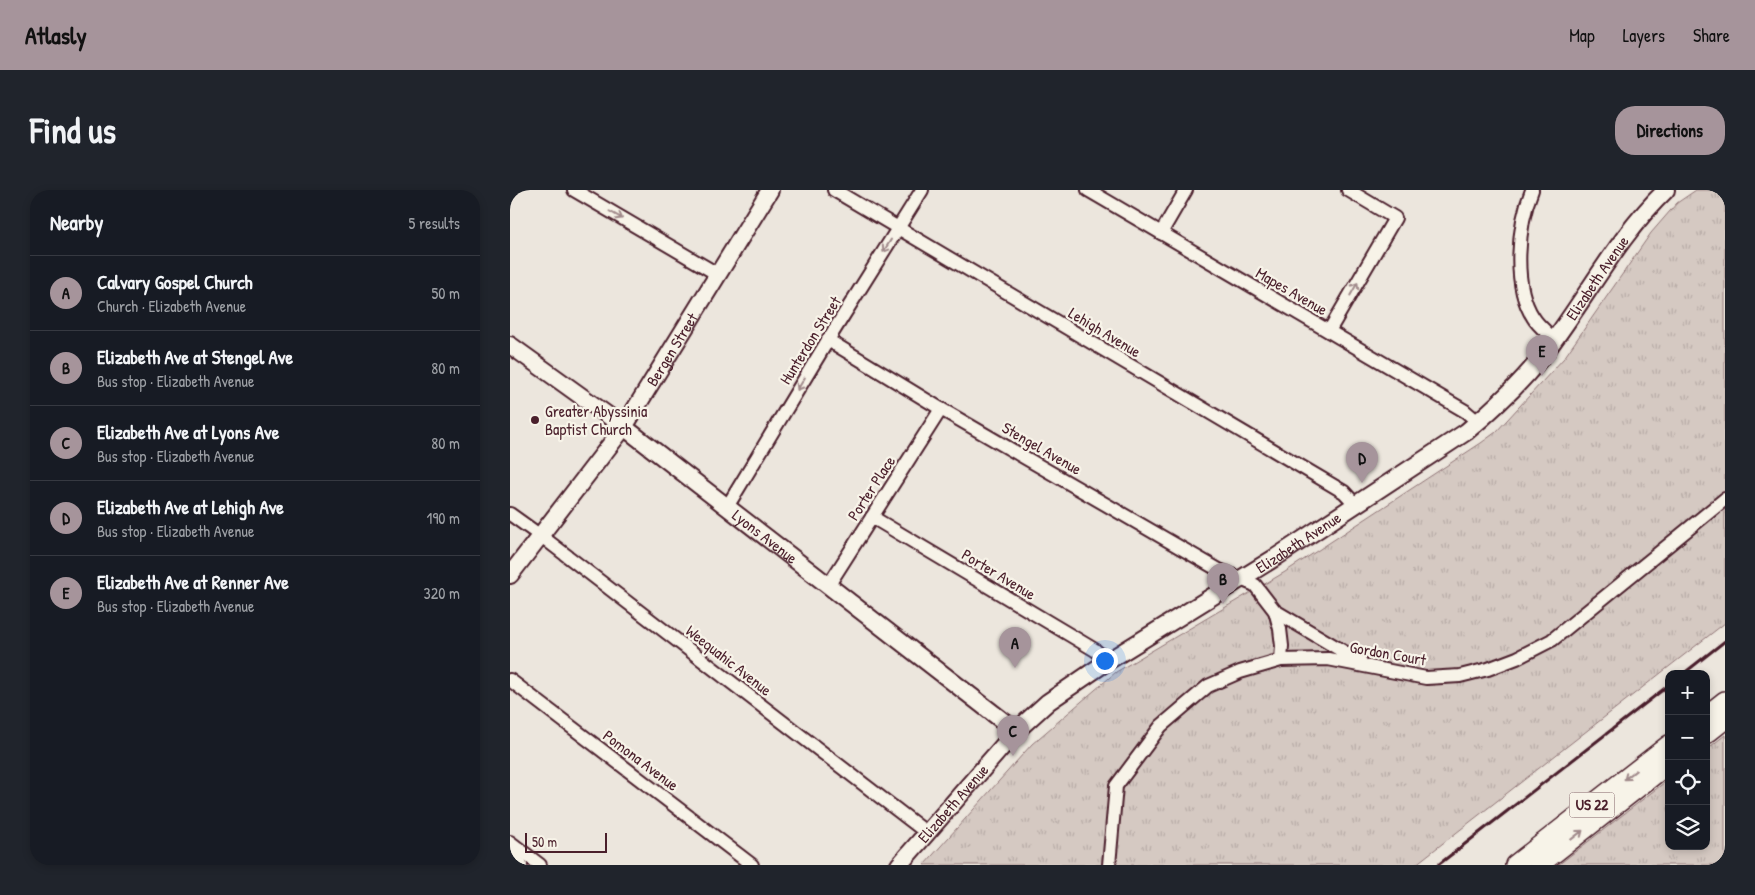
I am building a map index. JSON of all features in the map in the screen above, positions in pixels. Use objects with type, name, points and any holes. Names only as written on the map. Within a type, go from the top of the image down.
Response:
[{"type":"highway","points":[[1707,715],[1725,701]]},
{"type":"highway","points":[[1710,731],[1725,719]]},
{"type":"highway","name":"US 22","points":[[1515,865],[1665,748]]},
{"type":"highway","name":"US 22","points":[[1539,865],[1665,766]]},
{"type":"main road","name":"Bergen Street","points":[[510,575],[624,427],[770,190]]},
{"type":"main road","name":"Elizabeth Avenue","points":[[899,865],[1016,732],[1048,702],[1108,661],[1356,505],[1466,432],[1478,422],[1532,367],[1640,219],[1666,190]]},
{"type":"main road","name":"Lyons Avenue","points":[[510,345],[624,427],[1016,732]]},
{"type":"street","points":[[574,190],[719,275]]},
{"type":"street","name":"Lehigh Avenue","points":[[834,190],[1344,492],[1356,505]]},
{"type":"street","name":"Hunterdon Street","points":[[727,507],[922,190]]},
{"type":"street","name":"Mapes Avenue","points":[[1088,190],[1465,411],[1478,422]]},
{"type":"street","points":[[1161,233],[1186,190]]},
{"type":"street","points":[[1329,331],[1395,218],[1348,190]]},
{"type":"street","points":[[1532,190],[1523,220],[1519,251],[1522,288],[1533,317],[1554,339]]},
{"type":"street","name":"Stengel Avenue","points":[[828,340],[942,409],[1219,570],[1255,585],[1275,611]]},
{"type":"street","name":"Porter Place","points":[[828,586],[942,409]]},
{"type":"street","name":"Gordon Court","points":[[1109,865],[1116,786],[1161,726],[1208,686],[1240,672],[1281,660],[1328,659],[1426,678],[1460,676],[1488,669],[1517,658],[1552,640],[1725,499]]},
{"type":"street","name":"Weequahic Avenue","points":[[510,514],[540,535],[927,833]]},
{"type":"street","name":"Porter Avenue","points":[[872,518],[1095,650],[1108,661]]},
{"type":"street","points":[[1275,611],[1368,666]]},
{"type":"street","points":[[1275,611],[1280,629],[1281,660]]},
{"type":"street","name":"Pomona Avenue","points":[[510,680],[752,865]]},
{"type":"street","points":[[510,842],[540,865]]},
{"type":"street","points":[[510,856],[521,865]]},
{"type":"green space","points":[[1696,190],[1725,190],[1725,623],[1415,865],[924,865],[1032,744],[1116,672],[1285,572],[1496,432],[1564,358],[1651,233],[1677,203]]},
{"type":"green space","points":[[1725,735],[1725,865],[1558,865],[1665,782],[1665,850],[1710,850],[1710,747]]},
{"type":"railway","points":[[1688,670],[1725,641]]},
{"type":"railway","points":[[1438,865],[1665,688]]},
{"type":"place","name":"Elizabeth Ave at Renner Ave","points":[[1542,376]]},
{"type":"place","name":"Greater Abyssinia Baptist Church","points":[[535,420]]},
{"type":"place","name":"Elizabeth Ave at Lehigh Ave","points":[[1362,483]]},
{"type":"place","name":"Elizabeth Ave at Stengel Ave","points":[[1223,604]]},
{"type":"place","name":"Calvary Gospel Church","points":[[1015,668]]},
{"type":"place","name":"Elizabeth Ave at Lyons Ave","points":[[1013,756]]}]
